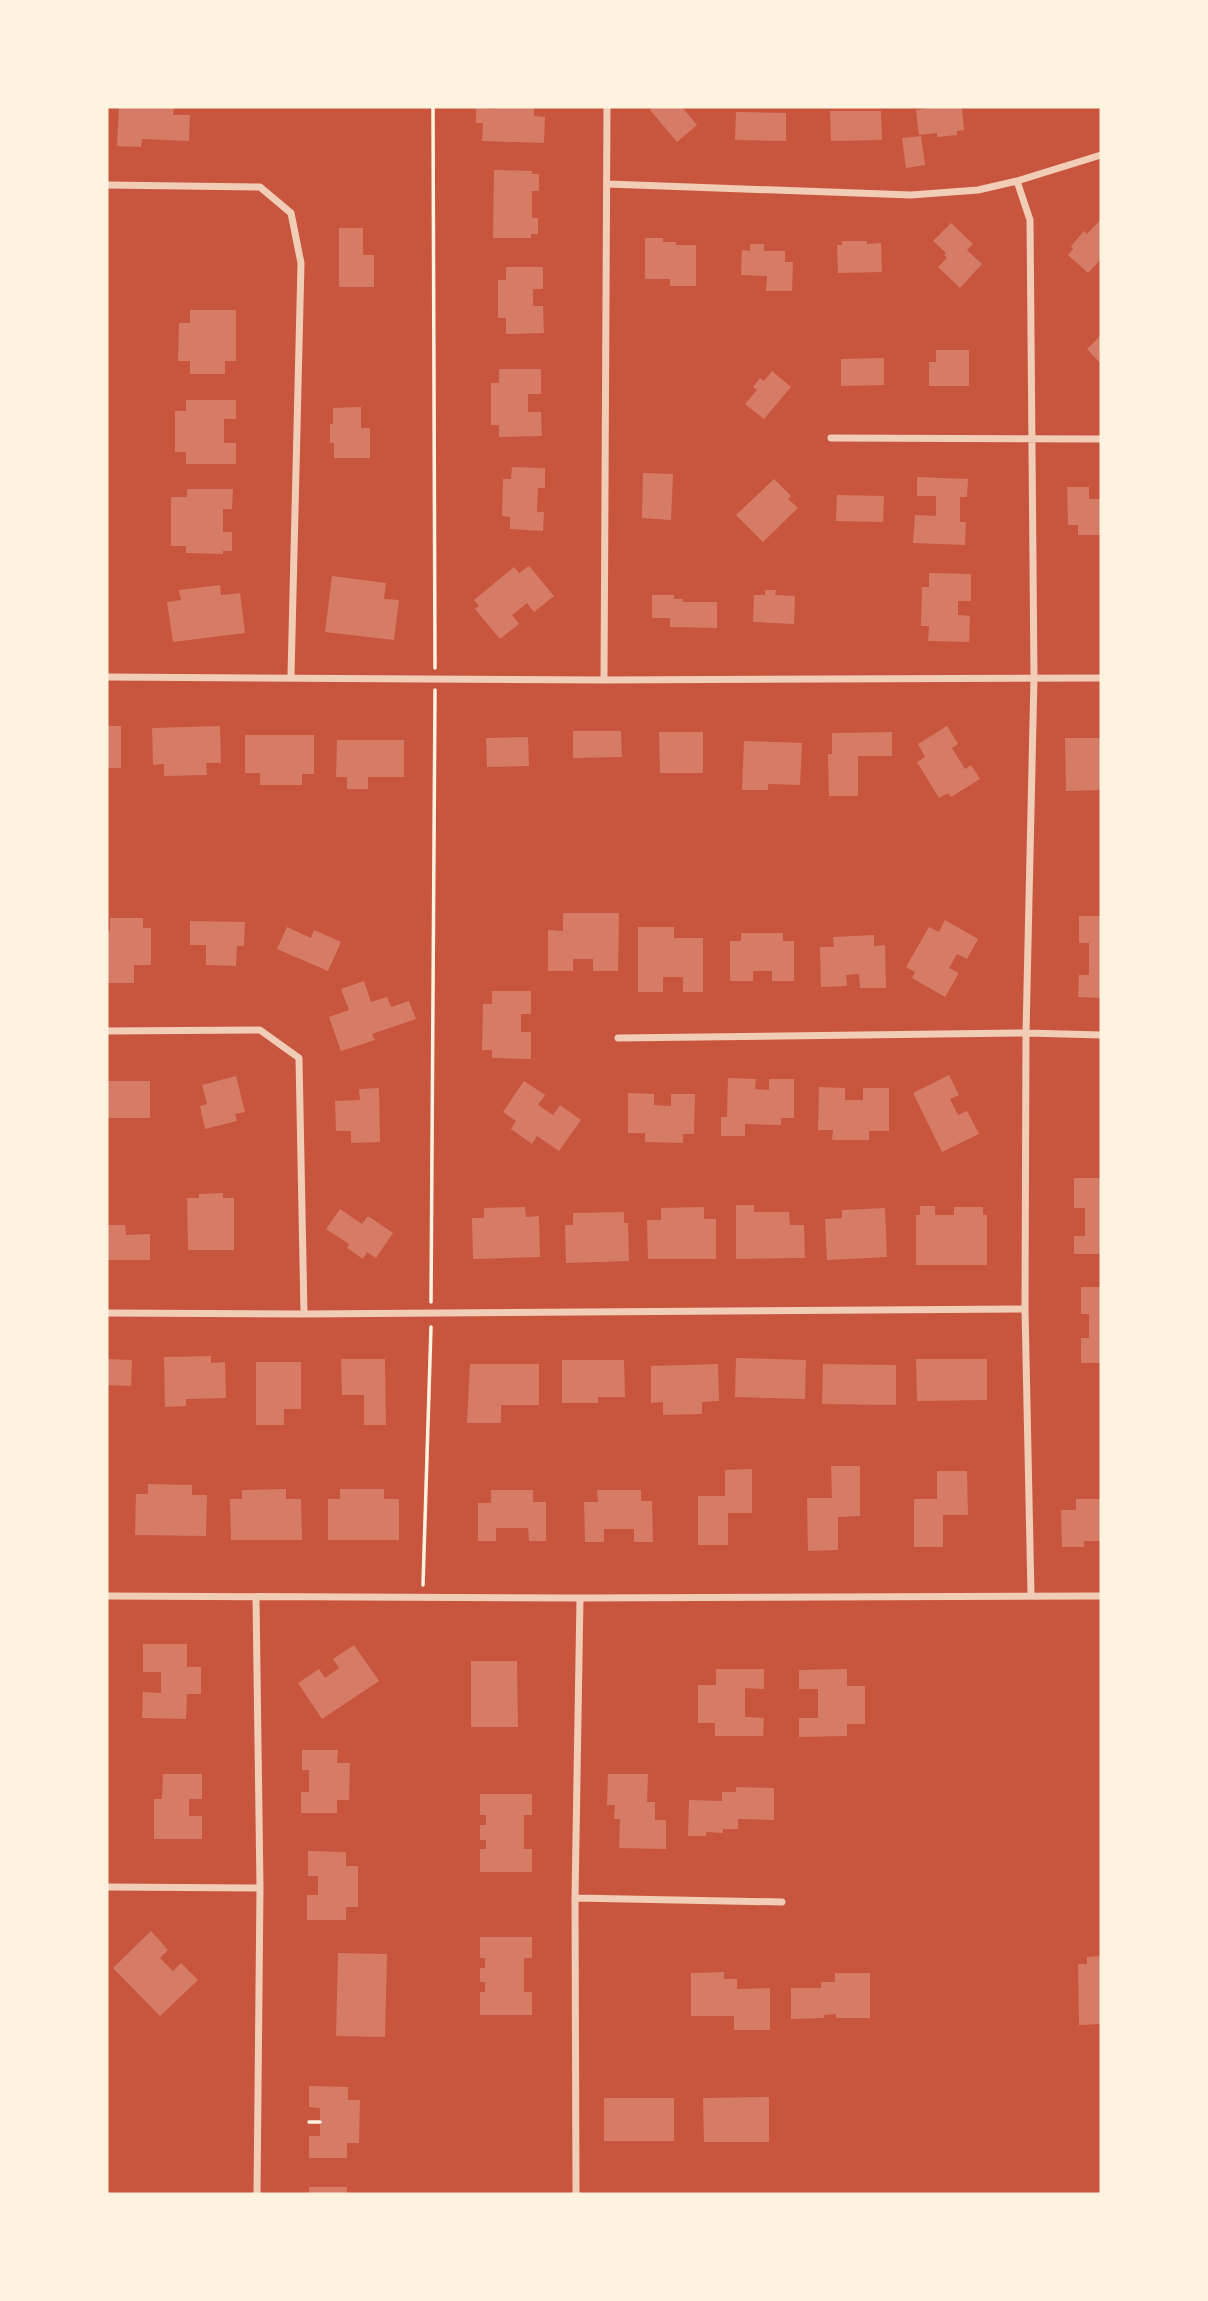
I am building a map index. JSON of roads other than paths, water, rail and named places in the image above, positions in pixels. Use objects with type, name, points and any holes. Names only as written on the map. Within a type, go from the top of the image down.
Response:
[{"type":"street","points":[[604,680],[607,107]]},
{"type":"street","points":[[608,184],[911,195],[978,190],[1101,155]]},
{"type":"street","points":[[1017,181],[1030,220],[1034,677],[1026,1033],[1025,1309],[1031,1595]]},
{"type":"street","points":[[107,185],[260,187],[291,213],[301,263],[291,677]]},
{"type":"street","points":[[831,438],[1101,439]]},
{"type":"street","points":[[107,677],[604,680],[1101,678]]},
{"type":"street","points":[[107,1031],[260,1030],[299,1058],[304,1314]]},
{"type":"street","points":[[618,1038],[1026,1033],[1101,1035]]},
{"type":"street","points":[[107,1313],[1025,1309]]},
{"type":"street","points":[[107,1596],[1101,1596]]},
{"type":"street","points":[[256,1598],[260,1888],[257,2194]]},
{"type":"street","points":[[576,2194],[575,1898],[580,1598]]},
{"type":"street","points":[[107,1886],[260,1888]]},
{"type":"street","points":[[575,1898],[782,1902]]}]
